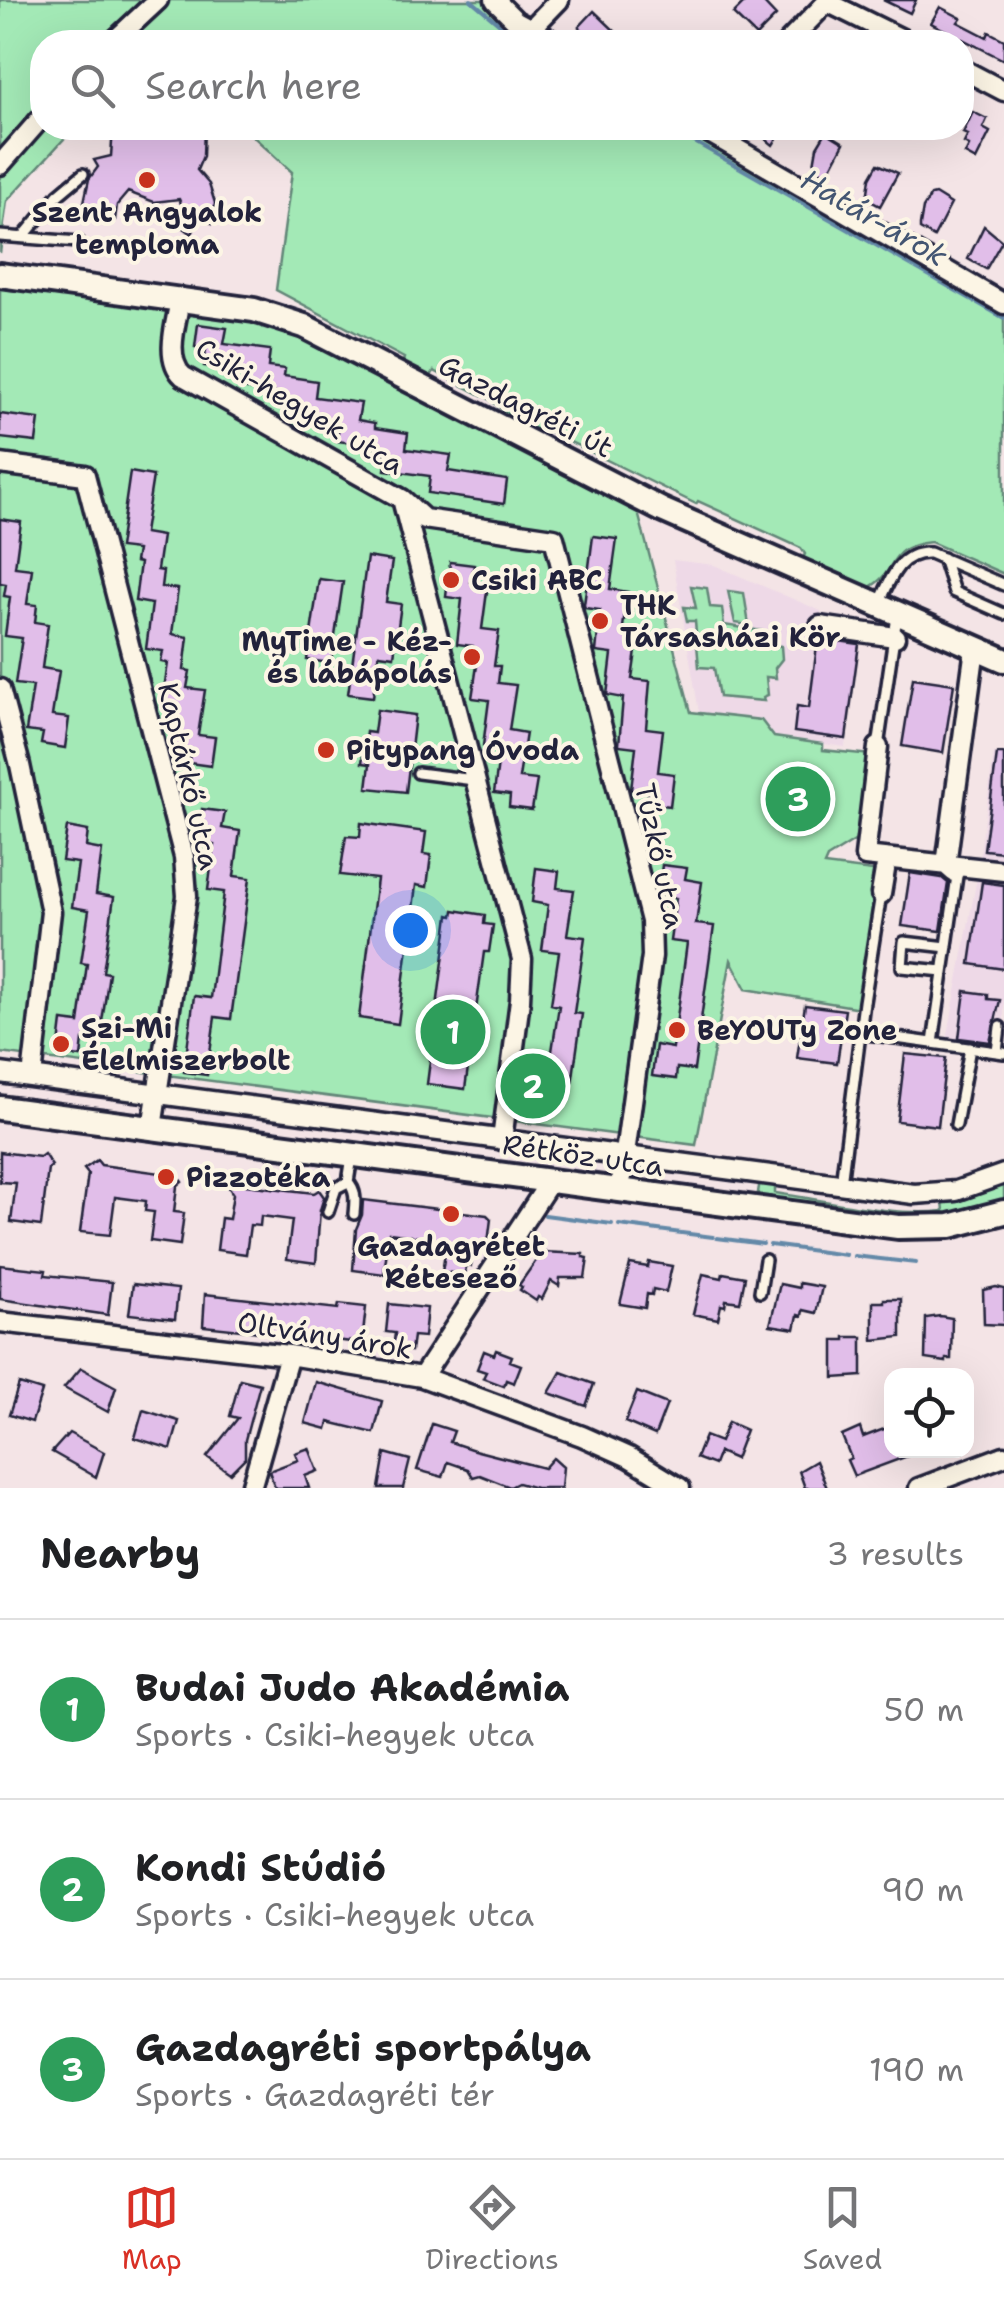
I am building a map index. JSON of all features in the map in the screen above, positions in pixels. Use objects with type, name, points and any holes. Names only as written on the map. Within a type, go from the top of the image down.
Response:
[{"type":"street","points":[[126,30],[158,0]]},
{"type":"street","points":[[495,0],[516,21],[532,29],[560,0]]},
{"type":"street","points":[[800,30],[828,1],[885,30]]},
{"type":"street","points":[[974,76],[1004,91]]},
{"type":"street","points":[[0,165],[30,130]]},
{"type":"street","points":[[724,140],[1004,304]]},
{"type":"street","name":"Gazdagréti út","points":[[0,275],[254,310],[304,326],[662,510],[890,619],[1004,660]]},
{"type":"street","name":"Csiki-hegyek utca","points":[[180,300],[172,356],[178,372],[402,499],[424,520],[554,538]]},
{"type":"street","name":"Kaptárkő utca","points":[[0,464],[85,475],[186,870],[186,896],[159,1094]]},
{"type":"street","name":"Csiki-hegyek utca","points":[[402,499],[522,960],[502,1140]]},
{"type":"street","name":"Tűzkő utca","points":[[554,538],[651,921],[652,956],[620,1190]]},
{"type":"street","points":[[820,626],[890,619]]},
{"type":"street","points":[[952,870],[950,826],[975,648]]},
{"type":"street","points":[[0,689],[51,912],[32,1077]]},
{"type":"street","points":[[878,746],[865,856],[952,870],[1004,871]]},
{"type":"street","points":[[881,894],[885,870]]},
{"type":"street","name":"Rétköz utca","points":[[0,1073],[934,1194],[998,1177]]},
{"type":"street","points":[[152,1128],[159,1094]]},
{"type":"street","name":"Rétköz utca","points":[[0,1108],[898,1227],[950,1226],[1004,1212]]},
{"type":"street","points":[[422,1378],[552,1180]]},
{"type":"street","name":"Oltvány árok","points":[[0,1322],[289,1355],[422,1378],[604,1446],[680,1488]]},
{"type":"street","points":[[251,1488],[289,1355]]},
{"type":"street","points":[[920,1488],[1004,1456]]},
{"type":"lane","points":[[23,236],[58,195],[83,174]]},
{"type":"lane","points":[[0,236],[78,242]]},
{"type":"lane","points":[[878,746],[890,619],[901,562],[910,555],[930,553],[1004,585]]},
{"type":"lane","points":[[943,558],[954,592],[1004,614]]},
{"type":"lane","points":[[418,773],[474,780]]},
{"type":"lane","points":[[933,1043],[947,947],[952,870]]},
{"type":"lane","points":[[841,1184],[881,894]]},
{"type":"lane","points":[[943,972],[902,967],[904,942],[947,947]]},
{"type":"lane","points":[[860,1033],[1001,1052],[1000,1027]]},
{"type":"lane","points":[[956,1125],[970,1048]]},
{"type":"lane","points":[[352,1154],[348,1182],[356,1200],[354,1214]]},
{"type":"lane","points":[[328,1212],[336,1188],[348,1182]]},
{"type":"lane","points":[[760,1292],[764,1260]]},
{"type":"shaded area","points":[[673,560],[714,565],[821,611],[819,635],[859,640],[845,747],[773,737],[761,720],[699,712]]},
{"type":"shaded area","points":[[994,753],[1004,754],[1004,1048],[947,1040],[976,883]]},
{"type":"green space","points":[[0,0],[486,0],[520,30],[30,30],[30,140],[63,140],[7,201],[0,253]]},
{"type":"green space","points":[[257,140],[707,140],[1004,313],[1004,574],[931,542],[905,549],[885,575],[868,588],[801,562],[805,554],[801,548],[698,501],[696,504],[548,431],[536,431],[518,422],[489,399],[434,371],[431,376],[401,368],[404,358],[276,290],[292,172]]},
{"type":"green space","points":[[0,289],[259,312],[635,501],[691,712],[761,720],[774,737],[823,744],[823,750],[872,755],[861,837],[827,858],[824,865],[881,872],[860,1008],[746,989],[731,960],[696,1145],[0,1053]]},
{"type":"green space","points":[[691,586],[707,588],[710,607],[722,608],[724,625],[769,632],[772,645],[781,646],[776,678],[766,677],[768,695],[763,697],[764,701],[719,697],[714,668],[699,667],[695,621],[687,621],[684,607],[696,608]]},
{"type":"green space","points":[[728,591],[744,593],[749,625],[735,623]]},
{"type":"green space","points":[[760,1180],[775,1182],[775,1193],[882,1210],[924,1212],[944,1211],[943,1200],[1004,1183],[1004,1203],[934,1220],[757,1199]]},
{"type":"building","points":[[747,0],[761,0],[776,16],[762,30],[750,30],[733,14]]},
{"type":"building","points":[[883,0],[916,0],[910,13]]},
{"type":"building","points":[[940,7],[973,30],[945,30],[931,23]]},
{"type":"building","points":[[594,11],[614,30],[582,30],[579,27]]},
{"type":"building","points":[[974,30],[1004,40],[1004,60],[974,45]]},
{"type":"building","points":[[974,112],[987,119],[983,128],[990,132],[976,160],[965,154],[969,146],[964,143],[974,140]]},
{"type":"building","name":"Szent Angyalok temploma","points":[[112,140],[204,140],[197,170],[209,184],[215,203],[212,223],[199,218],[192,234],[184,228],[186,215],[179,199],[154,202],[128,192],[117,205],[115,220],[106,224],[100,207],[83,207],[89,179],[98,167],[94,160],[111,156]]},
{"type":"building","points":[[821,140],[844,143],[827,175],[814,168]]},
{"type":"building","points":[[878,164],[898,173],[880,206],[867,199],[870,178]]},
{"type":"building","points":[[935,194],[951,204],[934,237],[920,229],[920,225],[923,208]]},
{"type":"building","points":[[984,226],[1002,241],[986,269],[968,259]]},
{"type":"building","points":[[198,324],[227,328],[224,344],[270,350],[268,367],[285,369],[284,376],[317,381],[315,397],[361,403],[358,420],[375,423],[375,428],[408,433],[406,449],[451,455],[448,471],[507,480],[504,504],[428,493],[430,476],[385,470],[387,454],[375,452],[376,446],[337,441],[339,424],[295,418],[297,401],[285,399],[286,394],[247,389],[249,372],[204,366],[206,349],[195,347]]},
{"type":"building","points":[[0,414],[39,419],[36,442],[0,438]]},
{"type":"building","points":[[130,472],[153,476],[144,533],[162,536],[157,570],[163,571],[161,587],[178,589],[172,634],[188,637],[184,670],[190,671],[187,688],[205,690],[198,735],[215,737],[211,766],[189,763],[190,751],[173,749],[179,705],[162,702],[168,663],[161,662],[163,651],[146,649],[152,604],[135,601],[140,563],[135,562],[137,550],[119,548]]},
{"type":"building","points":[[0,519],[21,522],[15,567],[32,569],[27,604],[37,605],[35,622],[48,624],[42,668],[59,671],[52,716],[69,718],[65,748],[41,744],[43,733],[26,731],[33,686],[15,684],[22,638],[5,636],[10,597],[4,596],[6,584],[0,583]]},
{"type":"building","points":[[593,536],[617,539],[610,589],[628,592],[622,634],[638,637],[632,679],[650,681],[646,728],[663,730],[658,772],[674,774],[670,806],[647,803],[648,792],[631,790],[636,747],[619,745],[623,698],[607,695],[612,654],[596,652],[600,610],[584,605]]},
{"type":"building","points":[[367,557],[392,561],[386,602],[401,604],[394,656],[379,654],[373,697],[348,694]]},
{"type":"building","points":[[450,562],[474,565],[471,582],[488,584],[482,629],[499,631],[494,666],[500,666],[498,683],[516,685],[509,730],[526,733],[519,778],[537,780],[532,810],[509,807],[510,795],[494,793],[500,748],[483,746],[489,700],[472,698],[478,659],[472,658],[473,646],[457,644],[462,599],[446,597]]},
{"type":"building","points":[[319,579],[343,582],[331,663],[307,660]]},
{"type":"building","points":[[818,638],[859,644],[846,739],[794,732],[797,706],[809,708]]},
{"type":"building","points":[[913,678],[954,684],[943,753],[902,746]]},
{"type":"building","points":[[377,710],[415,715],[406,792],[367,788],[370,764],[362,763],[366,732],[374,733]]},
{"type":"building","points":[[997,754],[1004,754],[1004,852],[984,850]]},
{"type":"building","points":[[202,809],[225,812],[222,828],[240,831],[234,876],[250,878],[231,1019],[215,1017],[207,1075],[184,1072],[194,996],[211,998],[224,892],[208,890],[214,845],[197,843]]},
{"type":"building","points":[[361,823],[426,832],[423,854],[431,855],[427,887],[416,885],[398,1024],[359,1018],[377,879],[340,875],[346,836],[360,837]]},
{"type":"building","points":[[67,827],[88,831],[86,847],[102,850],[96,894],[114,897],[103,972],[109,973],[99,1043],[83,1040],[81,1057],[58,1054],[62,1021],[79,1023],[87,964],[81,963],[89,910],[72,907],[78,863],[62,861]]},
{"type":"building","points":[[662,865],[687,868],[685,879],[702,882],[696,924],[714,926],[694,1070],[677,1068],[676,1079],[652,1076],[656,1045],[673,1048],[687,943],[670,941],[676,898],[658,896]]},
{"type":"building","points":[[536,868],[559,871],[557,888],[574,890],[567,935],[585,937],[574,1013],[582,1014],[572,1084],[555,1082],[552,1099],[529,1096],[534,1062],[550,1064],[559,1006],[551,1004],[559,952],[542,950],[548,905],[532,902]]},
{"type":"building","points":[[910,873],[942,878],[948,883],[941,931],[902,926]]},
{"type":"building","points":[[982,882],[1004,885],[1004,969],[970,964]]},
{"type":"building","points":[[454,910],[485,915],[484,924],[493,925],[489,952],[484,952],[465,1089],[427,1084],[449,915],[453,916]]},
{"type":"building","points":[[965,991],[1000,1000],[990,1042],[959,1038]]},
{"type":"building","points":[[805,1005],[845,1010],[837,1063],[797,1058]]},
{"type":"building","points":[[905,1054],[946,1058],[938,1126],[897,1121]]},
{"type":"building","points":[[0,1152],[40,1157],[44,1154],[52,1166],[48,1169],[41,1226],[11,1222],[16,1183],[0,1182]]},
{"type":"building","points":[[97,1160],[101,1165],[168,1174],[173,1170],[182,1182],[177,1186],[174,1212],[184,1213],[180,1245],[150,1241],[154,1212],[145,1211],[146,1201],[115,1197],[110,1235],[80,1232],[88,1174],[84,1169]]},
{"type":"building","points":[[242,1180],[246,1185],[314,1193],[319,1190],[324,1197],[316,1263],[287,1259],[292,1220],[261,1216],[260,1226],[250,1225],[246,1254],[217,1250],[221,1218],[229,1219],[233,1194],[229,1188]]},
{"type":"building","points":[[363,1200],[487,1215],[491,1219],[488,1243],[474,1245],[471,1266],[466,1265],[465,1274],[442,1272],[447,1241],[389,1233],[384,1274],[353,1270]]},
{"type":"building","points":[[542,1252],[583,1254],[588,1258],[585,1278],[560,1278],[559,1286],[551,1281],[542,1299],[538,1297],[536,1301],[519,1285]]},
{"type":"building","points":[[649,1262],[672,1266],[666,1292],[653,1289],[652,1295],[647,1294],[645,1308],[620,1304],[630,1264],[648,1267]]},
{"type":"building","points":[[0,1265],[46,1270],[45,1275],[112,1282],[108,1315],[0,1299]]},
{"type":"building","points":[[723,1273],[745,1277],[740,1302],[726,1300],[718,1319],[693,1314],[703,1274],[722,1278]]},
{"type":"building","points":[[799,1283],[822,1287],[816,1313],[803,1310],[795,1329],[770,1325],[780,1284],[799,1288]]},
{"type":"building","points":[[133,1284],[178,1289],[175,1319],[129,1314]]},
{"type":"building","points":[[1004,1289],[1004,1325],[984,1324],[983,1290]]},
{"type":"building","points":[[205,1294],[338,1309],[339,1304],[366,1307],[362,1343],[203,1326]]},
{"type":"building","points":[[901,1299],[901,1337],[873,1340],[873,1302]]},
{"type":"building","points":[[389,1304],[427,1308],[424,1337],[413,1336],[411,1351],[393,1349],[395,1333],[386,1332]]},
{"type":"building","points":[[926,1318],[952,1318],[951,1359],[946,1362],[925,1359]]},
{"type":"building","points":[[862,1337],[862,1376],[834,1378],[834,1340]]},
{"type":"building","points":[[496,1350],[512,1356],[510,1361],[521,1365],[514,1383],[506,1380],[504,1386],[483,1378],[486,1372],[477,1369],[484,1351],[494,1355]]},
{"type":"building","points":[[81,1368],[116,1387],[108,1412],[64,1388]]},
{"type":"building","points":[[561,1372],[594,1384],[586,1406],[549,1393]]},
{"type":"building","points":[[240,1379],[260,1384],[245,1440],[245,1458],[230,1473],[207,1457],[238,1418],[230,1416]]},
{"type":"building","points":[[316,1382],[382,1401],[374,1433],[329,1422],[327,1429],[305,1423]]},
{"type":"building","points":[[19,1384],[42,1391],[32,1422],[9,1415]]},
{"type":"building","points":[[637,1392],[667,1404],[655,1435],[625,1422]]},
{"type":"building","points":[[143,1410],[179,1421],[171,1449],[135,1438]]},
{"type":"building","points":[[728,1422],[746,1430],[735,1459],[719,1452],[714,1465],[696,1458],[705,1436],[720,1442]]},
{"type":"building","points":[[432,1424],[454,1431],[450,1442],[474,1450],[544,1468],[553,1458],[563,1467],[561,1488],[518,1483],[510,1487],[480,1475],[473,1477],[468,1469],[448,1462],[443,1477],[417,1470]]},
{"type":"building","points":[[860,1428],[863,1437],[884,1429],[884,1458],[902,1458],[854,1476],[842,1436]]},
{"type":"building","points":[[69,1433],[104,1452],[96,1477],[52,1452]]},
{"type":"building","points":[[309,1448],[318,1471],[305,1476],[309,1488],[275,1488],[269,1471],[298,1460],[295,1453]]},
{"type":"building","points":[[385,1453],[410,1460],[403,1488],[379,1488]]},
{"type":"building","points":[[816,1461],[827,1488],[805,1488],[799,1471]]},
{"type":"waterway","name":"Határ-árok","points":[[471,0],[507,30]]},
{"type":"waterway","name":"Határ-árok","points":[[691,140],[1004,318]]},
{"type":"waterway","points":[[545,1215],[612,1224]]},
{"type":"waterway","points":[[619,1225],[713,1237]]},
{"type":"waterway","points":[[717,1238],[763,1244]]},
{"type":"waterway","points":[[770,1245],[846,1255]]},
{"type":"waterway","points":[[854,1256],[916,1263]]},
{"type":"place","name":"Szent Angyalok temploma","points":[[147,180]]},
{"type":"place","name":"Csiki ABC","points":[[451,580]]},
{"type":"place","name":"THK Társasházi Kör","points":[[600,621]]},
{"type":"place","name":"MyTime - Kéz- és lábápolás","points":[[472,657]]},
{"type":"place","name":"Pitypang Óvoda","points":[[326,750]]},
{"type":"place","name":"Gazdagréti sportpálya","points":[[798,799]]},
{"type":"place","name":"BeYOUTy Zone","points":[[677,1030]]},
{"type":"place","name":"Budai Judo Akadémia","points":[[453,1032]]},
{"type":"place","name":"Szi-Mi Élelmiszerbolt","points":[[61,1044]]},
{"type":"place","name":"Kondi Stúdió","points":[[533,1086]]},
{"type":"place","name":"Pizzotéka","points":[[166,1177]]},
{"type":"place","name":"Gazdagrétet Rétesező","points":[[451,1214]]}]
